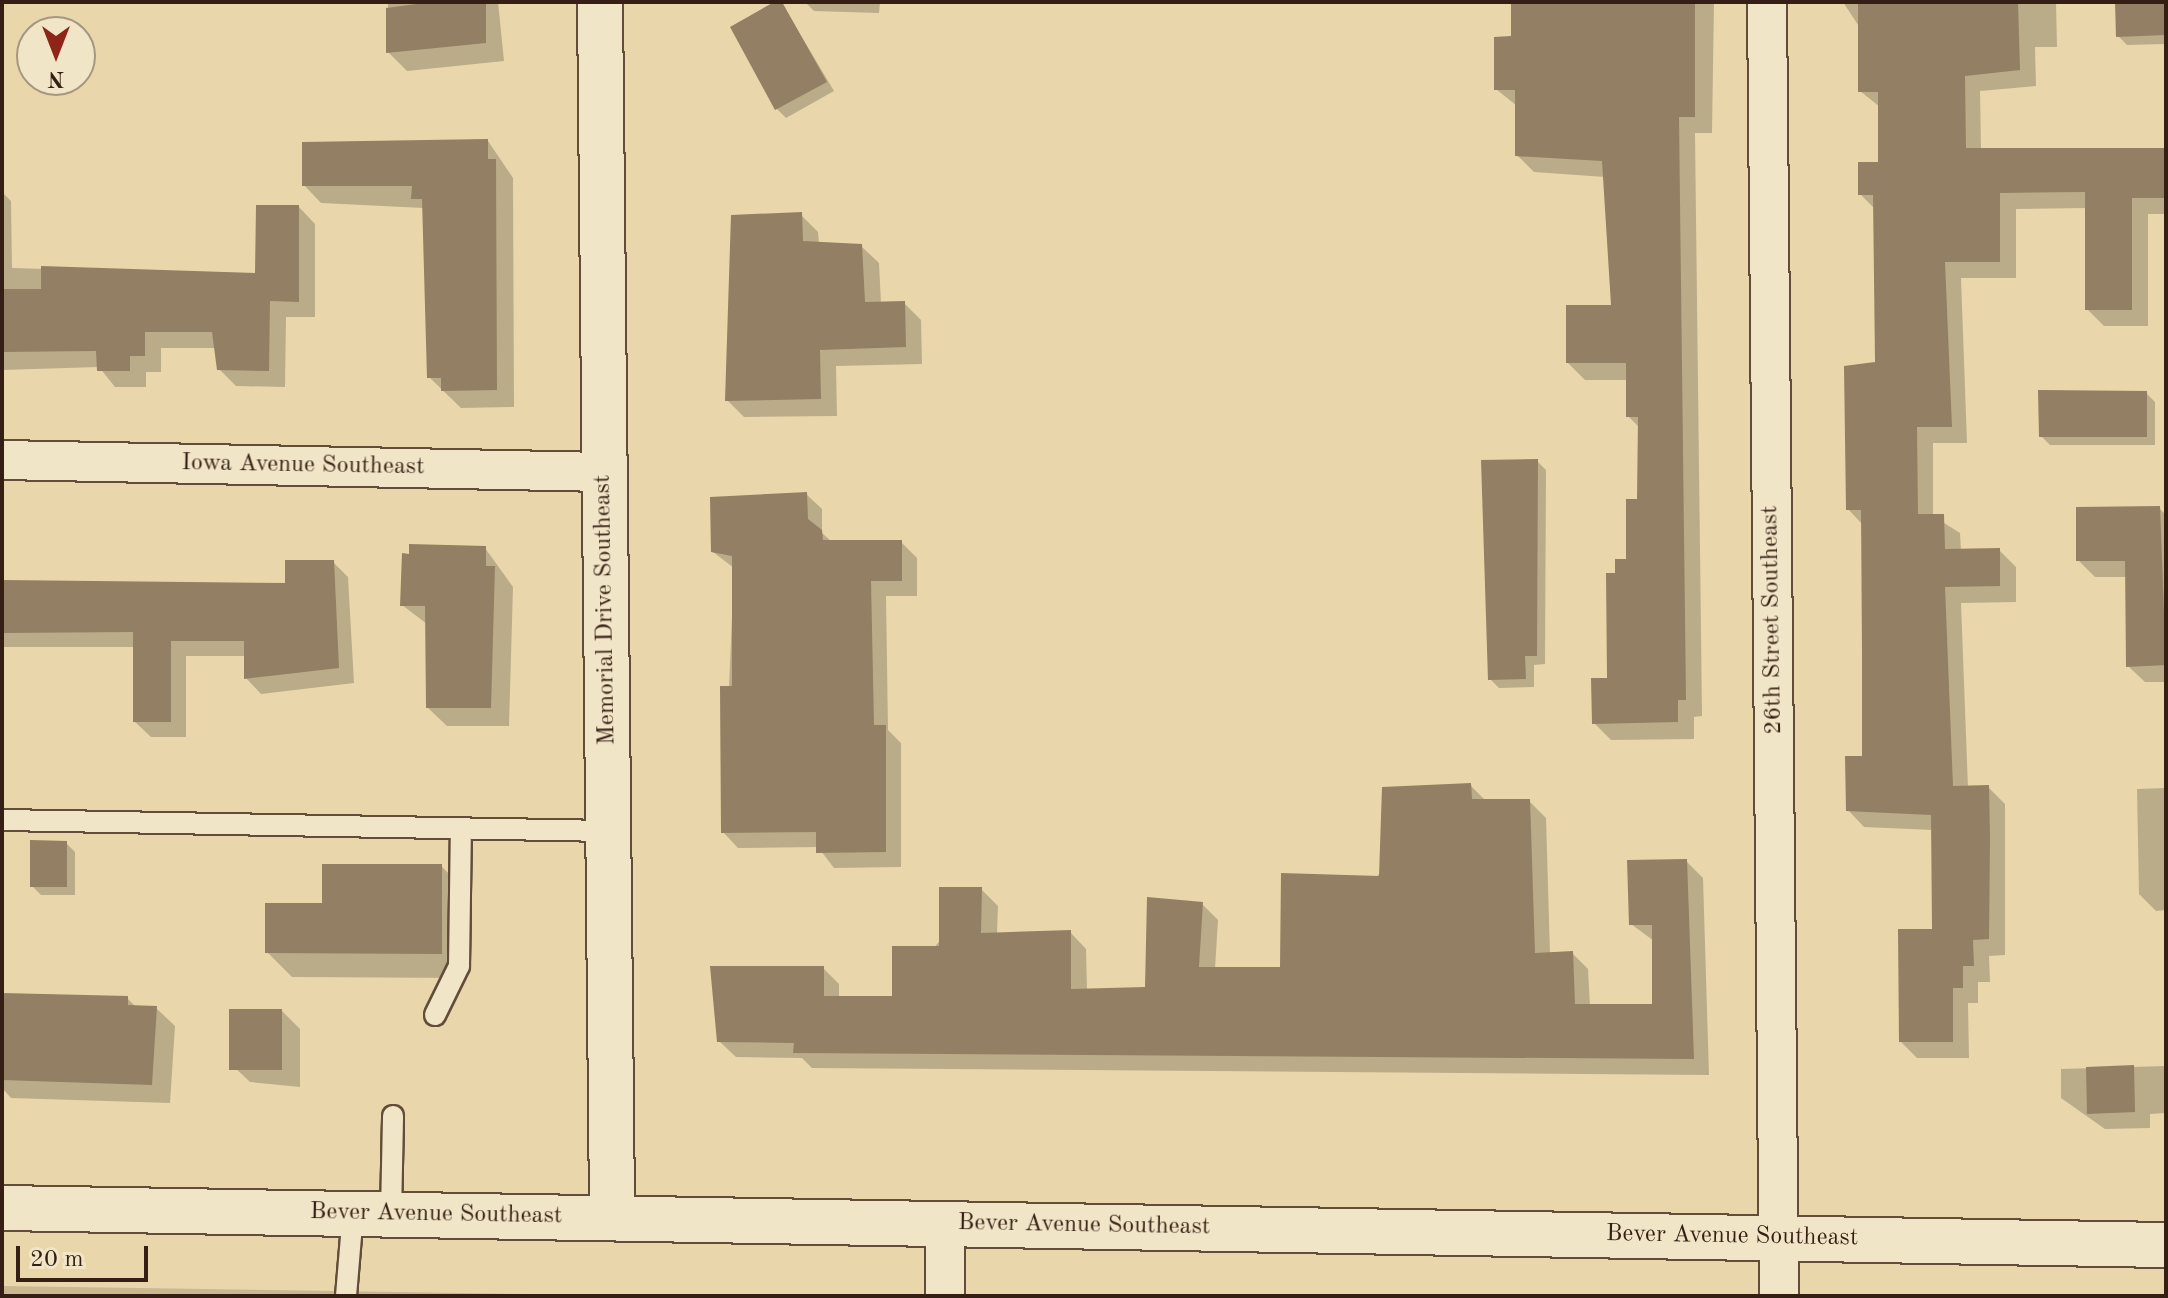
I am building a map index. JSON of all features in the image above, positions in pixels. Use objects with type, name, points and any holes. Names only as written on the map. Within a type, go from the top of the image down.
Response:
[{"type":"street","name":"Memorial Drive Southeast","points":[[600,2],[612,1218]]},
{"type":"street","name":"26th Street Southeast","points":[[1767,2],[1779,1296]]},
{"type":"street","name":"Iowa Avenue Southeast","points":[[2,460],[605,472]]},
{"type":"street","name":"Bever Avenue Southeast","points":[[2,1208],[2166,1245]]},
{"type":"street","points":[[945,1224],[945,1296]]},
{"type":"lane","points":[[2,820],[608,831]]},
{"type":"lane","points":[[435,1015],[459,966],[461,829]]},
{"type":"lane","points":[[346,1296],[372,1214],[393,1116]]},
{"type":"shaded area","points":[[2,1286],[595,1295],[595,1296],[2,1296]]},
{"type":"building","points":[[432,2],[486,2],[486,43],[386,53],[386,8]]},
{"type":"building","points":[[774,2],[782,2],[827,82],[775,110],[730,27]]},
{"type":"building","points":[[1511,2],[1695,2],[1695,117],[1679,117],[1686,700],[1678,700],[1678,722],[1592,724],[1591,678],[1607,678],[1606,573],[1615,573],[1615,559],[1626,559],[1626,499],[1637,499],[1638,417],[1626,417],[1626,363],[1566,363],[1566,305],[1611,305],[1602,161],[1515,156],[1515,90],[1494,90],[1494,37],[1511,36]]},
{"type":"building","points":[[1858,2],[2018,2],[2020,70],[1965,76],[1966,148],[2166,148],[2166,198],[2132,198],[2132,310],[2085,310],[2085,192],[2000,193],[2000,262],[1945,262],[1952,427],[1917,427],[1918,514],[1944,514],[1945,549],[2000,548],[2000,586],[1945,587],[1953,786],[1989,785],[1990,838],[1989,939],[1973,940],[1974,966],[1963,966],[1963,988],[1953,988],[1953,1042],[1899,1042],[1898,929],[1932,929],[1931,815],[1846,811],[1845,756],[1862,756],[1862,654],[1861,510],[1846,510],[1844,366],[1875,362],[1873,195],[1858,195],[1858,162],[1878,162],[1878,92],[1858,92]]},
{"type":"building","points":[[2115,2],[2166,2],[2166,35],[2116,37]]},
{"type":"building","points":[[488,139],[488,159],[496,159],[497,390],[441,391],[441,378],[427,378],[422,199],[411,199],[412,186],[302,186],[302,142]]},
{"type":"building","points":[[256,205],[299,205],[299,302],[270,301],[269,371],[217,370],[212,332],[145,332],[145,356],[130,356],[130,371],[97,371],[96,351],[2,352],[2,289],[41,289],[41,266],[255,273]]},
{"type":"building","points":[[802,212],[803,241],[862,244],[865,302],[905,301],[906,347],[820,350],[821,399],[725,401],[731,215]]},
{"type":"building","points":[[2038,390],[2147,391],[2147,437],[2039,437]]},
{"type":"building","points":[[1538,459],[1537,656],[1525,656],[1526,679],[1488,680],[1481,460]]},
{"type":"building","points":[[807,492],[808,519],[822,530],[823,540],[902,540],[902,581],[871,581],[874,725],[886,725],[886,852],[816,853],[816,832],[721,833],[720,686],[732,686],[732,556],[711,552],[710,497]]},
{"type":"building","points":[[2160,506],[2166,665],[2126,667],[2125,561],[2076,561],[2076,507]]},
{"type":"building","points":[[409,544],[486,546],[486,566],[495,566],[491,708],[426,708],[425,606],[400,606],[402,553],[409,554]]},
{"type":"building","points":[[285,560],[334,560],[339,668],[244,679],[244,641],[171,641],[171,722],[133,722],[133,632],[2,633],[2,580],[285,583]]},
{"type":"building","points":[[1471,783],[1472,799],[1530,799],[1535,953],[1573,951],[1575,1004],[1652,1004],[1652,925],[1629,925],[1627,860],[1687,859],[1694,1059],[793,1053],[794,1043],[717,1042],[710,966],[824,966],[824,996],[892,996],[892,946],[939,946],[939,887],[982,887],[981,933],[1071,930],[1071,989],[1145,987],[1147,897],[1203,902],[1199,967],[1280,967],[1281,873],[1379,876],[1382,787]]},
{"type":"building","points":[[30,840],[67,841],[67,887],[30,887]]},
{"type":"building","points":[[322,864],[442,864],[442,954],[265,953],[265,903],[322,903]]},
{"type":"building","points":[[2,993],[128,996],[128,1005],[157,1006],[152,1085],[2,1080]]},
{"type":"building","points":[[229,1009],[282,1009],[282,1070],[229,1070]]},
{"type":"building","points":[[2134,1065],[2135,1112],[2087,1114],[2086,1067]]}]
